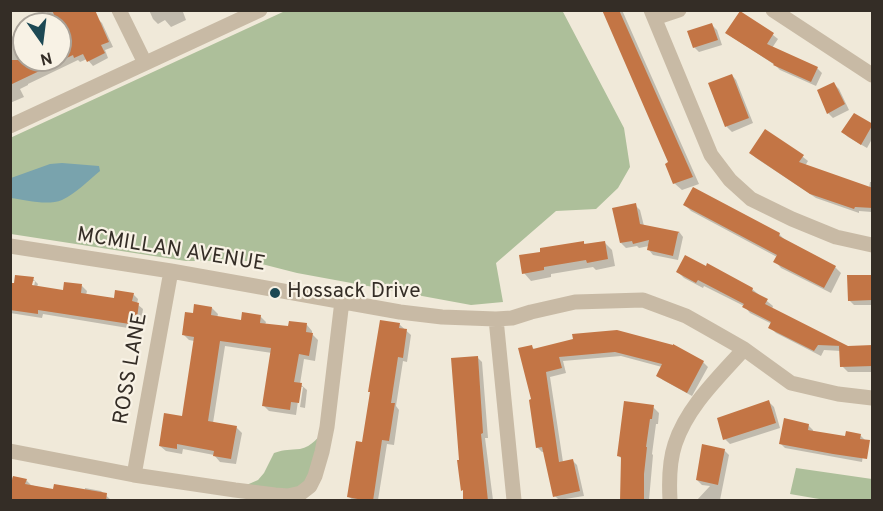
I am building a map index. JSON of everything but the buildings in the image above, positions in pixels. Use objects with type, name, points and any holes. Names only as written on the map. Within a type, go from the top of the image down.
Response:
[{"type":"street","points":[[119,10],[145,63]]},
{"type":"street","points":[[10,126],[261,10]]},
{"type":"street","points":[[680,10],[653,14],[711,156],[730,180],[751,199],[792,219],[836,237],[873,244]]},
{"type":"street","points":[[773,10],[873,75]]},
{"type":"street","name":"MCMILLAN AVENUE","points":[[10,246],[442,317],[512,318],[575,302],[643,300],[686,316],[744,349],[791,383],[838,394],[873,398]]},
{"type":"street","name":"ROSS LANE","points":[[134,475],[171,271]]},
{"type":"street","points":[[10,451],[134,475],[282,496],[305,496],[315,476],[327,427],[342,301]]},
{"type":"street","points":[[496,319],[514,501]]},
{"type":"street","points":[[670,501],[670,469],[674,445],[685,420],[744,349]]},
{"type":"green space","points":[[562,10],[624,128],[630,167],[618,188],[596,209],[556,211],[496,263],[503,302],[471,305],[297,273],[250,261],[186,261],[11,234],[10,138],[285,11]]},
{"type":"green space","points":[[327,427],[301,493],[235,490],[258,480],[274,453],[308,446]]},
{"type":"green space","points":[[796,468],[872,479],[872,500],[825,500],[790,494]]},
{"type":"water","points":[[50,164],[99,166],[100,171],[82,187],[56,202],[11,198],[11,178]]},
{"type":"place","name":"Hossack Drive","points":[[275,293]]}]
